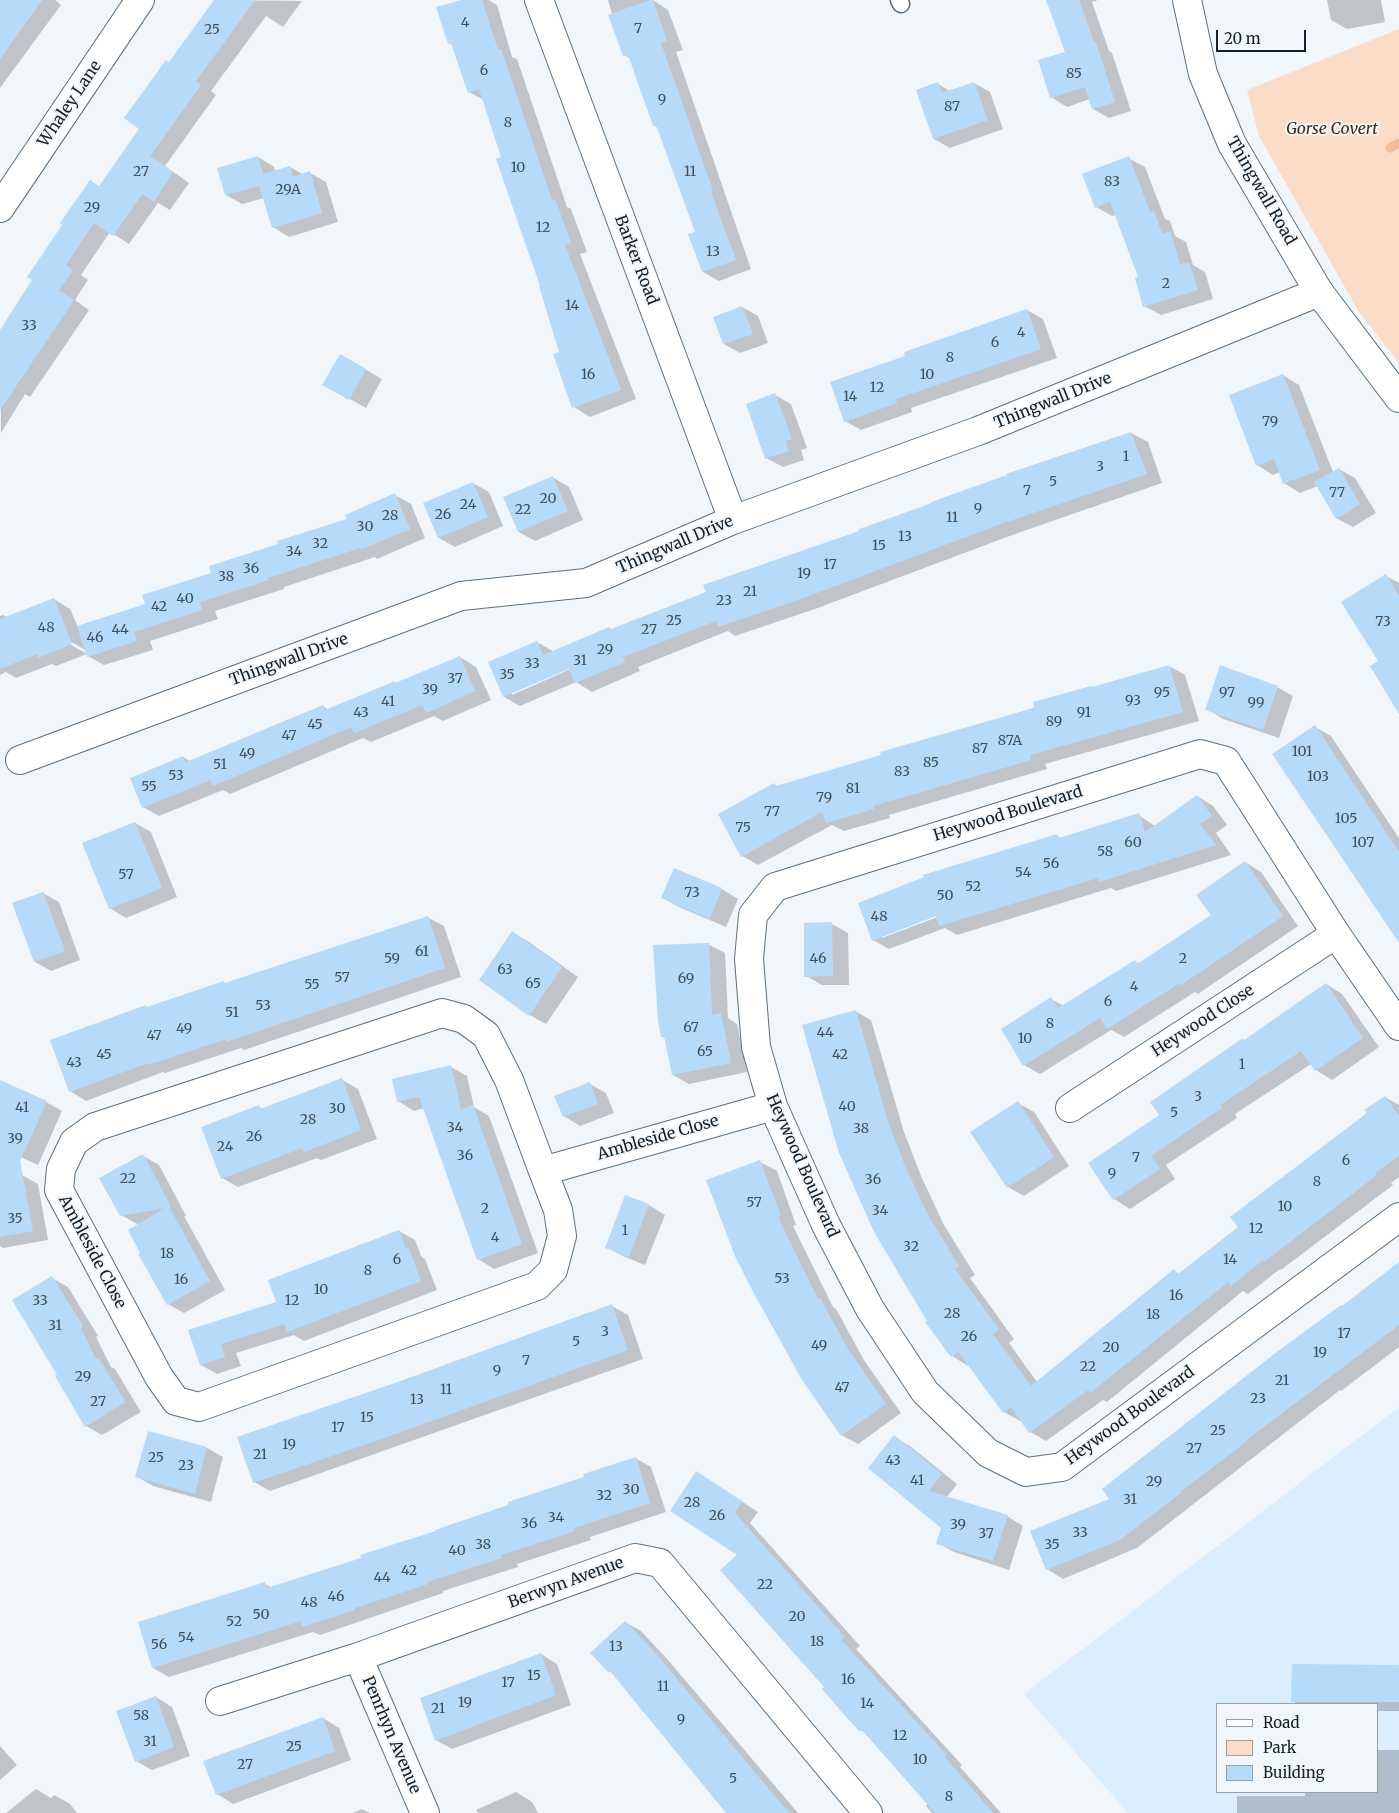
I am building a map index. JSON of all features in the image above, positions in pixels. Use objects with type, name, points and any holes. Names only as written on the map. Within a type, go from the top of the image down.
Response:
[{"type":"street","name":"Whaley Lane","points":[[0,208],[140,0]]},
{"type":"street","name":"Barker Road","points":[[539,0],[734,520]]},
{"type":"street","name":"Thingwall Road","points":[[1187,0],[1203,74],[1232,144],[1319,292],[1399,398]]},
{"type":"street","name":"Thingwall Drive","points":[[20,760],[461,596],[586,583],[734,520],[978,432],[1319,292]]},
{"type":"street","name":"Heywood Boulevard","points":[[1399,1026],[1336,934],[1226,761],[1200,754],[775,887],[753,915],[749,959],[756,1048],[773,1106],[826,1225],[870,1309],[925,1392],[988,1453],[1026,1472],[1062,1467],[1399,1217]]},
{"type":"street","name":"Heywood Close","points":[[1070,1108],[1336,934]]},
{"type":"street","name":"Ambleside Close","points":[[442,1013],[464,1019],[486,1035],[509,1080],[544,1171],[558,1210],[562,1236],[553,1270],[537,1286],[199,1407],[176,1401],[159,1377],[59,1190],[61,1168],[74,1142],[95,1127],[442,1013]]},
{"type":"street","name":"Ambleside Close","points":[[544,1171],[773,1106]]},
{"type":"street","name":"Berwyn Avenue","points":[[220,1701],[358,1657],[636,1558],[660,1562],[868,1813]]},
{"type":"street","name":"Penrhyn Avenue","points":[[358,1657],[425,1813]]},
{"type":"shaded area","points":[[1399,1407],[1399,1813],[1128,1813],[1024,1694]]},
{"type":"green space","name":"Gorse Covert","points":[[1399,29],[1399,363],[1359,312],[1259,136],[1247,90]]},
{"type":"building","points":[[0,0],[42,0],[0,59]]},
{"type":"building","points":[[214,0],[255,0],[196,81],[201,85],[150,156],[173,172],[154,202],[142,194],[113,236],[94,223],[66,265],[73,270],[59,290],[74,300],[0,410],[0,330],[32,280],[27,277],[62,225],[60,223],[90,180],[99,186],[139,129],[124,118],[166,60],[169,62]]},
{"type":"building","points":[[461,0],[482,0],[498,50],[501,49],[552,200],[555,199],[571,243],[565,245],[621,390],[572,408],[553,354],[559,352],[540,286],[496,159],[501,157],[479,89],[468,93],[451,43],[448,44],[436,7]]},
{"type":"building","points":[[653,0],[667,41],[661,43],[736,260],[702,272],[688,234],[695,232],[656,125],[653,126],[628,55],[623,56],[608,15]]},
{"type":"building","points":[[1046,0],[1079,0],[1094,42],[1096,42],[1115,102],[1092,109],[1085,87],[1050,98],[1038,60],[1065,52]]},
{"type":"building","points":[[938,82],[942,93],[974,82],[988,120],[933,139],[916,90]]},
{"type":"building","points":[[258,156],[263,174],[290,166],[293,177],[310,171],[322,213],[272,228],[259,186],[225,195],[217,168]]},
{"type":"building","points":[[1129,156],[1150,212],[1154,211],[1162,234],[1170,231],[1180,264],[1189,262],[1198,290],[1143,307],[1135,278],[1138,277],[1110,202],[1095,208],[1082,174]]},
{"type":"building","points":[[742,306],[753,334],[723,344],[713,317]]},
{"type":"building","points":[[1027,309],[1041,349],[896,399],[897,403],[844,422],[830,382],[905,356],[904,352]]},
{"type":"building","points":[[340,354],[366,369],[349,400],[322,385]]},
{"type":"building","points":[[1283,374],[1320,470],[1283,484],[1274,459],[1256,466],[1229,395]]},
{"type":"building","points":[[775,393],[792,439],[786,441],[789,451],[765,459],[746,404]]},
{"type":"building","points":[[1131,432],[1147,474],[998,525],[798,600],[718,627],[716,621],[623,657],[625,662],[575,683],[569,669],[503,697],[488,662],[537,641],[543,655],[609,627],[611,629],[706,592],[703,585],[859,531],[859,529],[1006,474]]},
{"type":"building","points":[[1339,468],[1360,504],[1336,519],[1314,482]]},
{"type":"building","points":[[553,476],[568,511],[518,532],[503,497]]},
{"type":"building","points":[[473,482],[488,517],[438,538],[423,503]]},
{"type":"building","points":[[395,493],[410,529],[360,550],[360,548],[200,602],[202,610],[134,632],[137,641],[87,657],[77,626],[145,604],[142,595],[211,573],[209,566],[278,544],[277,541],[347,519],[345,515]]},
{"type":"building","points":[[1386,574],[1399,596],[1399,714],[1370,666],[1378,661],[1341,602]]},
{"type":"building","points":[[54,598],[72,644],[38,658],[37,654],[0,669],[0,619]]},
{"type":"building","points":[[460,656],[475,691],[426,713],[422,705],[354,733],[351,727],[213,786],[210,780],[142,808],[130,778],[183,756],[186,762],[323,705],[325,710]]},
{"type":"building","points":[[1169,665],[1183,712],[1030,755],[1031,760],[873,806],[874,809],[826,823],[822,812],[741,857],[718,814],[774,783],[776,786],[881,755],[880,752],[1034,708],[1033,702]]},
{"type":"building","points":[[1220,665],[1278,686],[1263,730],[1205,710]]},
{"type":"building","points":[[1315,725],[1399,852],[1399,943],[1272,754]]},
{"type":"building","points":[[1197,795],[1212,816],[1200,824],[1216,845],[1099,882],[1098,878],[939,926],[936,916],[872,941],[858,903],[924,877],[923,875],[1057,834],[1059,838],[1139,813],[1145,832]]},
{"type":"building","points":[[135,822],[162,888],[109,909],[82,843]]},
{"type":"building","points":[[1245,861],[1283,916],[1181,985],[1180,983],[1107,1029],[1100,1018],[1023,1066],[1001,1029],[1051,997],[1058,1008],[1135,960],[1137,964],[1211,915],[1196,895]]},
{"type":"building","points":[[674,868],[722,888],[710,919],[661,898]]},
{"type":"building","points":[[43,892],[65,951],[34,962],[12,903]]},
{"type":"building","points":[[428,916],[445,968],[226,1042],[226,1039],[148,1065],[148,1063],[69,1092],[50,1040],[146,1005],[147,1007],[224,981],[225,983]]},
{"type":"building","points":[[832,922],[833,976],[804,977],[804,923]]},
{"type":"building","points":[[512,931],[562,967],[529,1016],[479,980]]},
{"type":"building","points":[[709,943],[712,1015],[721,1013],[731,1063],[672,1075],[664,1036],[661,1037],[658,1021],[653,945]]},
{"type":"building","points":[[1326,983],[1363,1038],[1315,1071],[1301,1051],[1220,1105],[1222,1108],[1151,1156],[1160,1169],[1113,1200],[1088,1163],[1159,1115],[1150,1102]]},
{"type":"building","points":[[856,1010],[888,1122],[905,1166],[928,1215],[959,1266],[955,1269],[999,1329],[993,1334],[1031,1386],[1174,1269],[1178,1274],[1238,1227],[1230,1217],[1367,1113],[1364,1110],[1385,1096],[1399,1116],[1399,1156],[1264,1262],[1263,1260],[1231,1286],[1228,1282],[1090,1393],[1088,1390],[1029,1433],[1011,1407],[1003,1413],[958,1352],[951,1357],[925,1322],[927,1321],[874,1232],[839,1153],[802,1025]]},
{"type":"building","points":[[451,1065],[461,1109],[473,1105],[522,1244],[477,1260],[419,1097],[397,1102],[392,1079]]},
{"type":"building","points":[[342,1078],[361,1130],[304,1152],[302,1148],[221,1179],[201,1127],[259,1105],[260,1109]]},
{"type":"building","points":[[0,1080],[47,1101],[20,1161],[33,1231],[0,1237]]},
{"type":"building","points":[[590,1082],[598,1104],[563,1117],[554,1096]]},
{"type":"building","points":[[1018,1101],[1054,1157],[1007,1188],[970,1132]]},
{"type":"building","points":[[143,1154],[171,1207],[169,1207],[210,1281],[167,1305],[138,1254],[140,1253],[128,1230],[165,1208],[120,1216],[99,1178]]},
{"type":"building","points":[[760,1160],[781,1216],[778,1217],[818,1299],[820,1298],[848,1349],[886,1404],[841,1436],[802,1380],[751,1288],[735,1256],[706,1180]]},
{"type":"building","points":[[625,1195],[649,1204],[629,1257],[605,1248]]},
{"type":"building","points":[[399,1230],[406,1249],[409,1248],[421,1281],[287,1332],[284,1324],[221,1344],[225,1357],[200,1365],[188,1330],[276,1302],[268,1280]]},
{"type":"building","points":[[1399,1262],[1399,1325],[1245,1441],[1120,1540],[1046,1570],[1030,1531],[1109,1499],[1102,1489],[1278,1351],[1342,1306]]},
{"type":"building","points":[[52,1276],[83,1326],[81,1328],[96,1359],[99,1358],[125,1402],[85,1427],[55,1376],[57,1375],[12,1300]]},
{"type":"building","points":[[612,1304],[628,1350],[253,1483],[237,1437],[395,1383]]},
{"type":"building","points":[[148,1431],[207,1447],[195,1494],[135,1477]]},
{"type":"building","points":[[894,1435],[942,1474],[929,1491],[1008,1515],[993,1561],[936,1544],[941,1528],[868,1468]]},
{"type":"building","points":[[636,1457],[650,1503],[574,1528],[575,1531],[501,1555],[502,1558],[427,1582],[428,1584],[355,1608],[355,1610],[302,1627],[301,1621],[152,1668],[138,1622],[265,1582],[267,1588],[361,1558],[360,1555],[436,1531],[508,1505],[508,1502],[584,1477],[583,1474]]},
{"type":"building","points":[[696,1471],[742,1501],[735,1513],[845,1637],[841,1640],[947,1755],[945,1757],[993,1813],[935,1813],[861,1729],[859,1731],[840,1710],[822,1689],[824,1687],[720,1570],[737,1555],[670,1511]]},
{"type":"building","points":[[625,1621],[652,1649],[789,1813],[726,1813],[610,1671],[608,1672],[590,1653]]},
{"type":"building","points":[[541,1653],[556,1695],[435,1741],[420,1698]]},
{"type":"building","points":[[1292,1664],[1399,1665],[1399,1702],[1291,1702]]},
{"type":"building","points":[[156,1696],[174,1747],[135,1762],[116,1711]]},
{"type":"building","points":[[323,1717],[335,1751],[216,1795],[203,1761]]},
{"type":"waterway","points":[[1390,148],[1399,143]]}]
